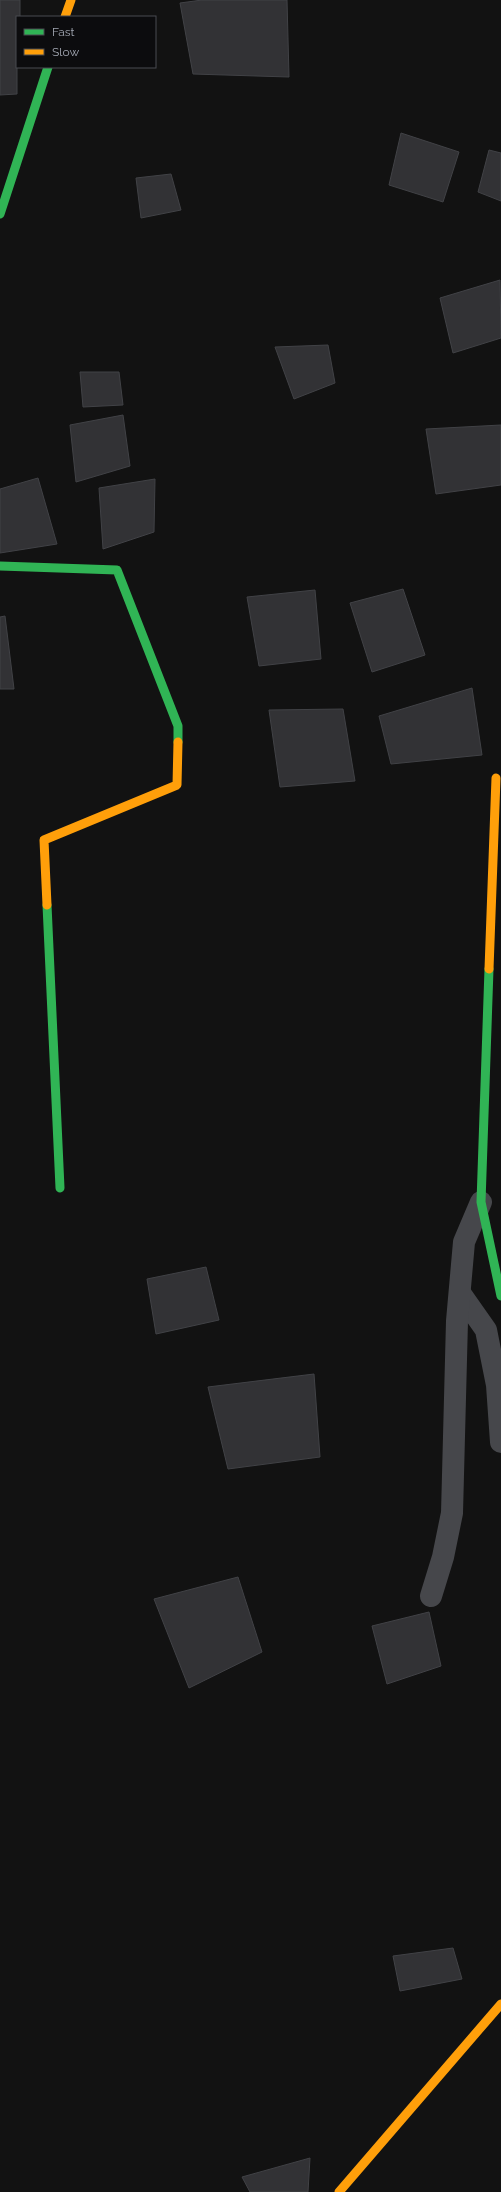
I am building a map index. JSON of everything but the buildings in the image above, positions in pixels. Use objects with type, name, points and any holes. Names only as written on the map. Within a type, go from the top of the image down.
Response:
[{"type":"street","points":[[65,16],[70,0]]},
{"type":"street","points":[[0,214],[48,68]]},
{"type":"street","points":[[0,566],[117,570],[178,726],[177,785],[44,840],[60,1188]]},
{"type":"street","points":[[496,778],[481,1202],[501,1296]]},
{"type":"street","points":[[431,1596],[443,1557],[452,1513],[457,1321],[464,1242],[481,1202]]},
{"type":"street","points":[[460,1293],[486,1330],[497,1385],[501,1442]]},
{"type":"street","points":[[339,2192],[501,2004]]},
{"type":"traffic: fast","points":[[0,214],[48,68]]},
{"type":"traffic: fast","points":[[0,566],[117,570],[178,726],[178,742]]},
{"type":"traffic: fast","points":[[47,905],[60,1188]]},
{"type":"traffic: fast","points":[[489,969],[481,1202],[501,1296]]},
{"type":"traffic: slow","points":[[65,16],[71,0]]},
{"type":"traffic: slow","points":[[47,905],[44,840],[177,785],[178,742]]},
{"type":"traffic: slow","points":[[489,969],[496,778]]},
{"type":"traffic: slow","points":[[339,2192],[501,2004]]}]
